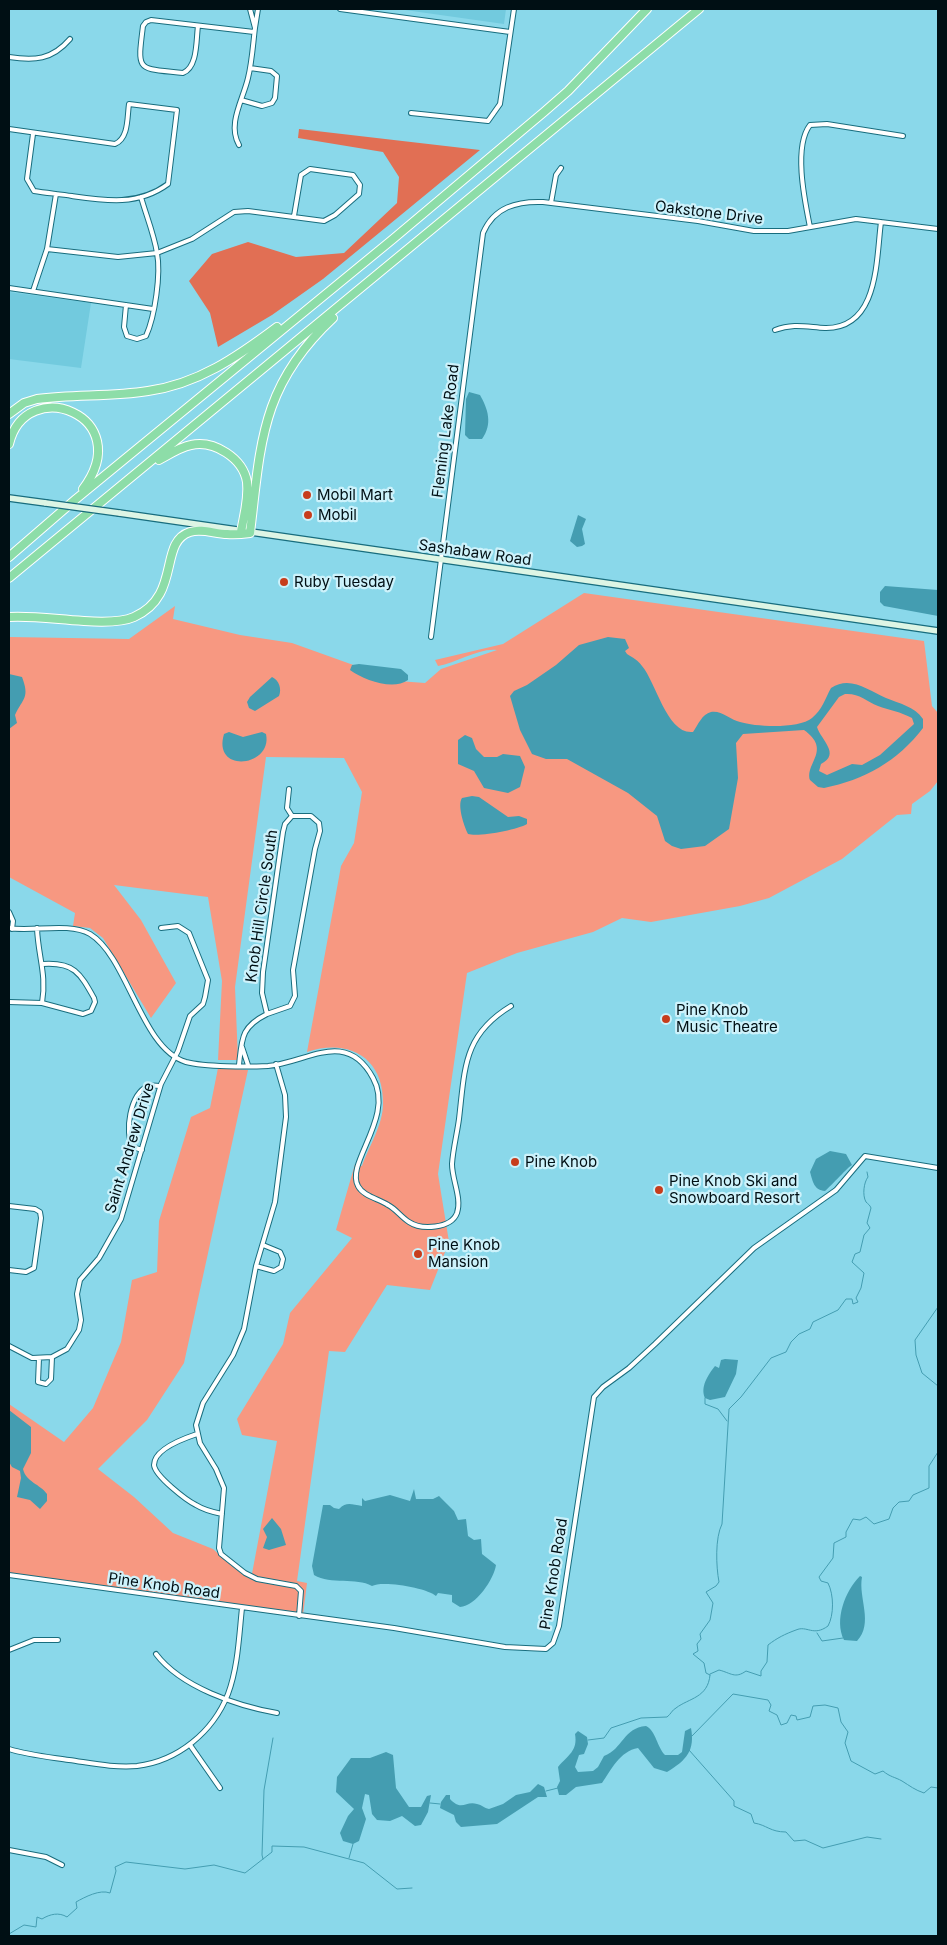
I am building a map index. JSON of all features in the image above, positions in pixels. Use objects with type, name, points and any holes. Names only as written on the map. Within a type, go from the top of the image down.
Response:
[{"type":"highway","points":[[9,557],[304,310],[394,239],[568,91],[647,9]]},
{"type":"highway","points":[[9,578],[368,284],[698,9]]},
{"type":"highway","points":[[9,617],[109,621],[129,618],[149,607],[160,595],[167,579],[172,548],[182,536],[198,530],[228,534],[250,533],[261,440],[278,387],[303,348],[368,284]]},
{"type":"highway","points":[[9,414],[24,403],[37,399],[134,393],[183,383],[230,361],[291,317],[304,310]]},
{"type":"highway","points":[[9,444],[18,423],[37,410],[58,407],[70,410],[82,418],[96,436],[99,458],[92,477],[76,499]]},
{"type":"highway","points":[[138,472],[190,445],[204,444],[226,452],[235,460],[246,480],[248,498],[241,532]]},
{"type":"main road","name":"Sashabaw Road","points":[[9,498],[938,631]]},
{"type":"street","points":[[250,9],[255,30]]},
{"type":"street","points":[[239,145],[234,136],[234,127],[250,68],[258,9]]},
{"type":"street","points":[[340,9],[510,32]]},
{"type":"street","points":[[411,113],[488,122],[500,104],[514,9]]},
{"type":"street","points":[[198,26],[192,65],[187,71],[183,73],[151,69],[142,64],[139,58],[146,22],[151,20],[255,30]]},
{"type":"street","points":[[9,57],[42,59],[58,52],[70,39]]},
{"type":"street","points":[[241,100],[262,106],[272,103],[275,98],[277,76],[271,71],[250,68]]},
{"type":"street","points":[[9,129],[115,144],[121,141],[124,136],[129,104],[177,110],[168,184],[156,193],[127,201],[107,202],[34,191],[29,185],[28,173],[34,134]]},
{"type":"street","points":[[810,227],[802,179],[804,140],[810,126],[818,123],[902,136]]},
{"type":"street","points":[[551,203],[556,175],[560,168]]},
{"type":"street","points":[[47,249],[118,257],[157,253],[192,239],[234,212],[248,210],[324,221],[335,215],[359,194],[360,185],[353,175],[310,169],[301,175],[294,216]]},
{"type":"street","points":[[33,292],[47,249],[56,194]]},
{"type":"street","points":[[126,305],[124,327],[127,336],[137,339],[146,336],[150,326],[159,270],[157,253],[141,197]]},
{"type":"street","name":"Oakstone Drive","points":[[485,228],[502,210],[522,202],[551,203],[698,221],[754,232],[788,231],[856,219],[938,229]]},
{"type":"street","points":[[775,330],[794,325],[825,328],[836,326],[853,320],[860,314],[872,289],[881,222]]},
{"type":"street","name":"Fleming Lake Road","points":[[431,637],[478,265],[485,228]]},
{"type":"street","points":[[9,288],[153,309]]},
{"type":"street","name":"Knob Hill Circle South","points":[[267,1014],[262,993],[263,972],[285,824],[292,816],[287,808],[289,789]]},
{"type":"street","points":[[239,1065],[243,1034],[247,1027],[267,1014],[290,1006],[295,996],[293,970],[320,831],[316,819],[298,814],[292,816]]},
{"type":"street","points":[[9,912],[13,921],[11,928],[82,931],[97,940],[112,961],[155,1036],[164,1048],[175,1057],[201,1064],[239,1065],[276,1064],[332,1052],[349,1053],[358,1058],[373,1077],[380,1103],[359,1163],[356,1181],[358,1186],[367,1194],[389,1205],[410,1224],[420,1226],[447,1224],[453,1220],[458,1210],[452,1164],[467,1060],[480,1030],[497,1014],[511,1006]]},
{"type":"street","name":"Saint Andrew Drive","points":[[52,1357],[67,1349],[79,1330],[81,1320],[78,1286],[87,1270],[99,1258],[120,1219],[160,1086],[175,1057],[190,1016],[202,1004],[208,980],[190,933],[178,926],[161,928]]},
{"type":"street","points":[[37,928],[38,948],[43,964],[45,981],[42,1003]]},
{"type":"street","points":[[9,1002],[42,1003],[83,1014],[91,1011],[95,1002],[84,981],[71,967],[43,964]]},
{"type":"street","points":[[242,1047],[248,1065]]},
{"type":"street","points":[[276,1064],[285,1095],[286,1130],[274,1202],[256,1266],[244,1329],[233,1355],[198,1414],[197,1434],[204,1452],[222,1479],[225,1494],[219,1548],[221,1554],[244,1574],[256,1579],[296,1586],[301,1592],[299,1616]]},
{"type":"street","points":[[142,1150],[133,1147],[130,1142],[130,1114],[145,1089],[149,1086],[160,1086]]},
{"type":"street","name":"Pine Knob Road","points":[[9,1575],[404,1629],[505,1647],[546,1649],[553,1643],[559,1626],[594,1397],[603,1387],[629,1368],[655,1344],[754,1248],[836,1190],[865,1156],[938,1168]]},
{"type":"street","points":[[9,1206],[35,1209],[40,1212],[41,1218],[34,1268],[26,1272],[9,1270]]},
{"type":"street","points":[[256,1266],[274,1270],[280,1267],[283,1258],[280,1252],[263,1244]]},
{"type":"street","points":[[9,1346],[21,1353],[39,1358],[52,1357],[51,1379],[46,1384],[38,1382],[37,1379],[39,1358]]},
{"type":"street","points":[[197,1434],[172,1444],[155,1461],[154,1467],[164,1479],[195,1505],[208,1511],[222,1514]]},
{"type":"street","points":[[9,1749],[54,1758],[123,1766],[155,1762],[190,1745],[209,1727],[226,1699],[235,1663],[242,1608]]},
{"type":"street","points":[[9,1650],[34,1640],[58,1640]]},
{"type":"street","points":[[156,1654],[181,1676],[226,1699],[276,1713]]},
{"type":"street","points":[[190,1745],[220,1788]]},
{"type":"street","points":[[9,1850],[46,1857],[62,1865]]},
{"type":"shaded area","points":[[398,9],[506,9],[504,24]]},
{"type":"shaded area","points":[[299,129],[480,150],[323,279],[272,315],[218,347],[210,313],[189,281],[212,254],[248,242],[296,257],[344,253],[397,203],[399,177],[383,152],[298,138]]},
{"type":"shaded area","points":[[9,292],[91,303],[81,368],[9,359]]},
{"type":"shaded area","points":[[469,392],[480,395],[487,411],[487,428],[482,439],[469,439],[465,435],[466,399]]},
{"type":"shaded area","points":[[578,515],[586,519],[582,529],[585,544],[577,547],[570,541]]},
{"type":"shaded area","points":[[885,586],[938,590],[938,616],[884,606],[880,602],[880,592]]},
{"type":"shaded area","points":[[584,593],[924,641],[932,706],[938,713],[938,781],[930,791],[912,804],[911,814],[897,815],[842,859],[769,898],[740,906],[651,922],[622,918],[593,932],[517,953],[467,973],[438,1174],[449,1242],[430,1290],[387,1285],[345,1352],[329,1351],[297,1581],[307,1583],[303,1615],[9,1573],[9,1404],[64,1442],[93,1408],[121,1342],[132,1280],[157,1272],[159,1221],[191,1117],[210,1108],[218,1068],[248,1070],[184,1363],[147,1420],[98,1469],[134,1497],[173,1533],[213,1549],[232,1566],[251,1579],[277,1441],[242,1435],[237,1419],[283,1344],[290,1313],[352,1238],[336,1230],[355,1164],[362,1166],[381,1120],[383,1104],[382,1088],[377,1074],[370,1063],[361,1055],[349,1050],[336,1048],[322,1048],[307,1052],[341,866],[354,843],[362,792],[344,758],[266,757],[235,987],[238,1060],[218,1060],[222,981],[208,897],[114,885],[141,920],[176,983],[151,1018],[103,938],[90,928],[73,926],[75,913],[9,877],[9,637],[129,639],[175,606],[173,619],[240,635],[292,643],[398,681],[425,683],[441,669],[497,650],[482,651],[438,666],[435,660],[503,644]]},
{"type":"shaded area","points":[[608,637],[625,639],[629,648],[625,651],[641,664],[669,717],[684,731],[693,732],[703,717],[711,712],[718,712],[737,721],[756,725],[777,726],[806,722],[818,711],[831,688],[845,683],[859,685],[911,708],[923,719],[923,728],[903,750],[879,767],[853,780],[824,788],[818,787],[810,780],[809,774],[817,750],[812,737],[804,730],[743,734],[736,743],[738,778],[729,829],[705,846],[681,849],[665,841],[657,816],[628,793],[567,759],[546,759],[532,754],[520,730],[510,696],[514,691],[527,685],[556,665],[579,645]],"holes":[[[850,694],[908,716],[912,718],[914,724],[880,755],[862,765],[852,764],[827,775],[819,771],[821,764],[827,760],[830,751],[817,727],[839,697]]]},
{"type":"shaded area","points":[[359,664],[401,669],[408,675],[408,680],[395,684],[379,683],[350,670],[352,665]]},
{"type":"shaded area","points":[[9,674],[22,677],[25,694],[15,715],[17,723],[9,729]]},
{"type":"shaded area","points":[[272,677],[279,685],[279,696],[255,711],[249,708],[247,702],[250,697]]},
{"type":"shaded area","points":[[229,732],[243,737],[262,732],[266,734],[266,745],[261,754],[253,759],[234,760],[226,756],[223,747],[224,734]]},
{"type":"shaded area","points":[[465,735],[472,738],[476,749],[484,757],[497,757],[503,754],[520,756],[525,767],[520,787],[508,793],[484,788],[474,771],[458,764],[458,740]]},
{"type":"shaded area","points":[[479,797],[508,817],[519,816],[527,819],[527,824],[515,829],[498,832],[480,835],[468,834],[460,805],[462,798]]},
{"type":"shaded area","points":[[830,1151],[846,1154],[852,1165],[825,1191],[816,1187],[810,1172],[816,1159]]},
{"type":"shaded area","points":[[721,1360],[738,1360],[736,1374],[725,1397],[710,1400],[705,1398],[703,1390],[707,1377],[715,1366],[719,1368]]},
{"type":"shaded area","points":[[9,1410],[31,1427],[31,1453],[23,1469],[27,1477],[47,1494],[47,1501],[40,1509],[30,1500],[17,1497],[21,1478],[20,1471],[12,1467],[9,1462]]},
{"type":"shaded area","points":[[414,1489],[416,1499],[433,1499],[439,1496],[454,1511],[458,1520],[466,1519],[468,1536],[474,1540],[481,1539],[482,1554],[496,1565],[492,1577],[478,1597],[460,1607],[452,1602],[452,1595],[438,1593],[436,1596],[424,1590],[405,1586],[377,1584],[372,1586],[359,1582],[328,1580],[314,1575],[312,1566],[323,1505],[330,1505],[339,1509],[347,1504],[362,1506],[362,1498],[365,1501],[390,1495],[410,1501]]},
{"type":"shaded area","points":[[272,1518],[281,1529],[286,1545],[269,1550],[263,1548],[267,1537],[263,1529]]},
{"type":"shaded area","points":[[860,1576],[862,1577],[861,1585],[865,1618],[862,1634],[857,1641],[844,1640],[840,1624],[843,1606],[850,1590]]},
{"type":"shaded area","points":[[646,1726],[652,1732],[665,1755],[678,1755],[682,1752],[685,1731],[691,1728],[692,1742],[688,1754],[680,1763],[667,1772],[654,1768],[638,1748],[621,1757],[602,1783],[576,1787],[566,1795],[559,1795],[557,1787],[560,1781],[558,1767],[574,1749],[575,1734],[578,1731],[587,1737],[588,1744],[584,1754],[579,1755],[575,1767],[578,1772],[593,1771],[598,1767],[604,1756],[615,1749],[632,1731]]},
{"type":"shaded area","points":[[386,1752],[393,1755],[396,1788],[409,1807],[421,1807],[427,1796],[431,1795],[428,1812],[421,1825],[415,1826],[402,1816],[390,1821],[377,1820],[372,1814],[369,1795],[365,1794],[362,1808],[366,1819],[359,1841],[353,1844],[343,1841],[340,1833],[348,1816],[354,1809],[336,1792],[337,1777],[351,1758],[370,1758]]},
{"type":"shaded area","points":[[538,1784],[544,1787],[547,1797],[538,1797],[497,1824],[461,1827],[456,1822],[454,1815],[440,1808],[441,1802],[446,1795],[450,1795],[450,1799],[458,1805],[473,1803],[489,1809],[503,1804],[516,1795],[530,1792]]},
{"type":"waterway","points":[[710,1675],[706,1673],[704,1663],[693,1654],[698,1651],[697,1644],[701,1639],[700,1634],[710,1620],[713,1603],[706,1592],[719,1582],[717,1544],[722,1524],[729,1409],[741,1397],[771,1358],[786,1352],[791,1342],[799,1334],[810,1329],[813,1322],[838,1310],[846,1299],[852,1299],[853,1304],[858,1302],[856,1298],[861,1288],[864,1273],[852,1262],[855,1254],[860,1252],[864,1235],[870,1228],[867,1223],[871,1208],[866,1202],[864,1192],[868,1177],[867,1172]]},
{"type":"waterway","points":[[938,1307],[915,1340],[916,1355],[922,1373],[938,1386]]},
{"type":"waterway","points":[[705,1398],[705,1404],[718,1409],[727,1421]]},
{"type":"waterway","points":[[710,1674],[719,1670],[739,1675],[746,1671],[761,1676],[761,1671],[767,1662],[768,1645],[800,1629],[818,1631],[828,1626],[832,1611],[831,1593],[828,1583],[821,1581],[819,1577],[833,1558],[834,1543],[846,1537],[846,1532],[853,1519],[860,1520],[866,1517],[874,1524],[889,1519],[893,1508],[899,1502],[909,1501],[913,1495],[929,1488],[929,1466],[938,1452]]},
{"type":"waterway","points":[[817,1633],[822,1641],[843,1638]]},
{"type":"waterway","points":[[588,1740],[604,1738],[611,1728],[641,1718],[667,1717],[675,1709],[702,1693],[706,1688],[710,1675]]},
{"type":"waterway","points":[[692,1736],[733,1694],[768,1700],[771,1705],[769,1711],[777,1715],[781,1725],[787,1723],[791,1715],[796,1716],[797,1720],[810,1717],[813,1706],[825,1705],[838,1708],[841,1722],[848,1732],[845,1743],[851,1761],[875,1774],[883,1771],[924,1793],[931,1787],[938,1788]]},
{"type":"waterway","points":[[263,1859],[264,1790],[273,1738]]},
{"type":"waterway","points":[[689,1750],[734,1801],[734,1806],[751,1814],[754,1823],[776,1831],[786,1832],[794,1841],[805,1840],[823,1848],[867,1837],[881,1839]]},
{"type":"waterway","points":[[546,1791],[558,1788]]},
{"type":"waterway","points":[[430,1803],[440,1804]]},
{"type":"waterway","points":[[349,1858],[353,1844]]},
{"type":"waterway","points":[[9,1934],[24,1925],[36,1927],[37,1917],[42,1919],[58,1914],[67,1917],[77,1908],[76,1902],[97,1893],[110,1893],[116,1871],[115,1867],[126,1862],[185,1869],[214,1865],[245,1873],[272,1852],[272,1846],[304,1847],[364,1863],[397,1889],[412,1888]]},
{"type":"place","name":"Mobil Mart","points":[[307,495]]},
{"type":"place","name":"Mobil","points":[[308,515]]},
{"type":"place","name":"Ruby Tuesday","points":[[284,582]]},
{"type":"place","name":"Pine Knob Music Theatre","points":[[666,1019]]},
{"type":"place","name":"Pine Knob","points":[[515,1162]]},
{"type":"place","name":"Pine Knob Ski and Snowboard Resort","points":[[659,1190]]},
{"type":"place","name":"Pine Knob Mansion","points":[[418,1254]]}]
